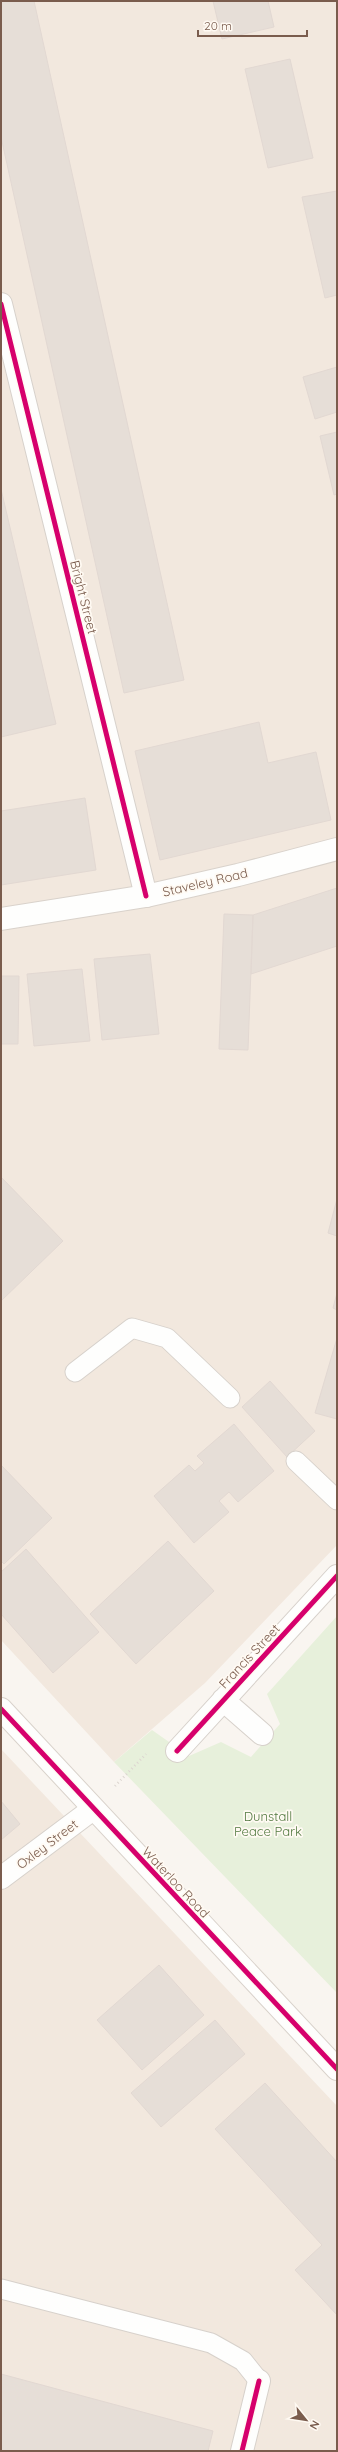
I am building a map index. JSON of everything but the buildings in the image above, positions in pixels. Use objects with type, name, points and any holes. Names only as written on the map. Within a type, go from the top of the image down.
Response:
[{"type":"street","name":"Bright Street","points":[[1,304],[146,896]]},
{"type":"street","name":"Staveley Road","points":[[1,919],[146,896],[238,875],[337,849]]},
{"type":"street","name":"Francis Street","points":[[177,1751],[337,1576]]},
{"type":"street","name":"Francis Street","points":[[223,1700],[262,1734]]},
{"type":"street","name":"Waterloo Road","points":[[1,1709],[337,2069]]},
{"type":"street","name":"Oxley Street","points":[[1,1878],[93,1809]]},
{"type":"street","points":[[242,2451],[259,2381]]},
{"type":"lane","points":[[75,1372],[132,1328],[167,1338],[230,1398]]},
{"type":"lane","points":[[296,1461],[337,1500]]},
{"type":"lane","points":[[1,2289],[211,2343],[243,2361],[259,2381]]},
{"type":"path","points":[[93,1809],[152,1747],[177,1751]]},
{"type":"shaded area","points":[[1,1],[337,1],[337,1545],[205,1683],[114,1762],[1,1640]]},
{"type":"shaded area","points":[[1,1749],[337,2106],[337,2451],[1,2451]]},
{"type":"green space","name":"Dunstall Peace Park","points":[[337,1616],[337,1993],[114,1762],[152,1730],[189,1756],[221,1742],[251,1757],[280,1724],[267,1694]]},
{"type":"cycle path","points":[[1,304],[146,896]]},
{"type":"cycle path","points":[[177,1751],[337,1576]]},
{"type":"cycle path","points":[[1,1709],[337,2069]]},
{"type":"cycle path","points":[[242,2451],[259,2381]]}]
